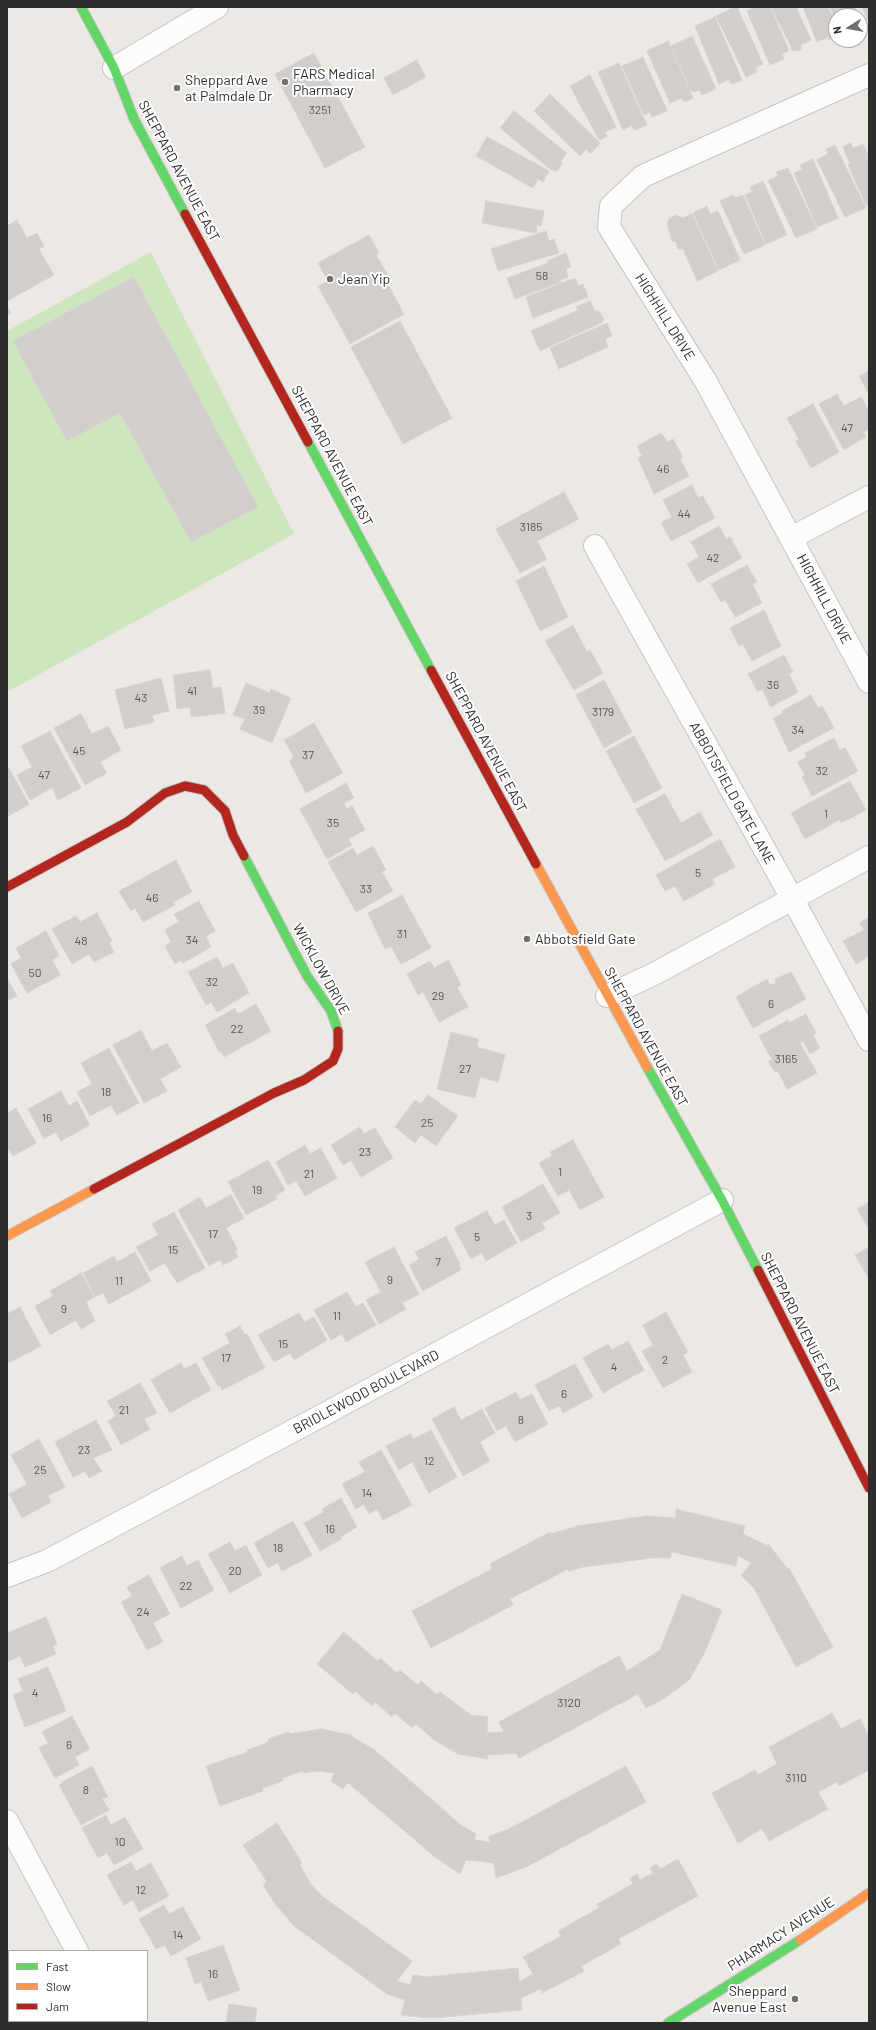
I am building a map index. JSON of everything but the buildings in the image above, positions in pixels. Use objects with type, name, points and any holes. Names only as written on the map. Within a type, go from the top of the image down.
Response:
[{"type":"main road","name":"SHEPPARD AVENUE EAST","points":[[81,7],[114,68],[134,118],[607,996],[722,1200],[869,1488]]},
{"type":"main road","name":"WICKLOW DRIVE","points":[[7,887],[127,822],[165,793],[185,786],[204,790],[225,811],[233,835],[303,968],[331,1011],[338,1028],[338,1049],[333,1061],[304,1080],[274,1093],[7,1236]]},
{"type":"main road","name":"PHARMACY AVENUE","points":[[668,2023],[813,1932],[869,1893]]},
{"type":"street","points":[[114,68],[218,7]]},
{"type":"street","name":"HIGHHILL DRIVE","points":[[869,75],[643,176],[611,206],[610,227],[705,380],[869,682]]},
{"type":"street","points":[[791,538],[869,497]]},
{"type":"street","name":"ABBOTSFIELD GATE LANE","points":[[594,546],[792,899],[869,1040]]},
{"type":"street","points":[[607,996],[656,973],[869,857]]},
{"type":"street","name":"BRIDLEWOOD BOULEVARD","points":[[7,1576],[47,1561],[326,1414],[722,1200]]},
{"type":"street","points":[[7,1821],[76,1950]]},
{"type":"green space","points":[[151,252],[294,534],[7,692],[7,331]]},
{"type":"traffic: fast","points":[[81,7],[114,68],[134,119],[185,214]]},
{"type":"traffic: fast","points":[[308,442],[431,670]]},
{"type":"traffic: fast","points":[[244,856],[307,976],[331,1011],[338,1031]]},
{"type":"traffic: fast","points":[[647,1067],[722,1200],[758,1270]]},
{"type":"traffic: fast","points":[[668,2023],[800,1940]]},
{"type":"traffic: slow","points":[[536,864],[647,1067]]},
{"type":"traffic: slow","points":[[7,1236],[94,1189]]},
{"type":"traffic: slow","points":[[800,1940],[869,1893]]},
{"type":"traffic: jam","points":[[185,214],[308,442]]},
{"type":"traffic: jam","points":[[431,670],[536,864]]},
{"type":"traffic: jam","points":[[7,887],[127,822],[165,793],[185,786],[204,790],[225,811],[233,835],[244,856]]},
{"type":"traffic: jam","points":[[94,1189],[274,1093],[304,1080],[333,1061],[338,1049],[338,1031]]},
{"type":"traffic: jam","points":[[758,1270],[869,1488]]},
{"type":"place","name":"FARS Medical Pharmacy","points":[[285,82]]},
{"type":"place","name":"Sheppard Ave at Palmdale Dr","points":[[177,88]]},
{"type":"place","name":"Jean Yip","points":[[330,279]]},
{"type":"place","name":"Abbotsfield Gate","points":[[527,939]]},
{"type":"place","name":"Sheppard Avenue East","points":[[795,1999]]}]
